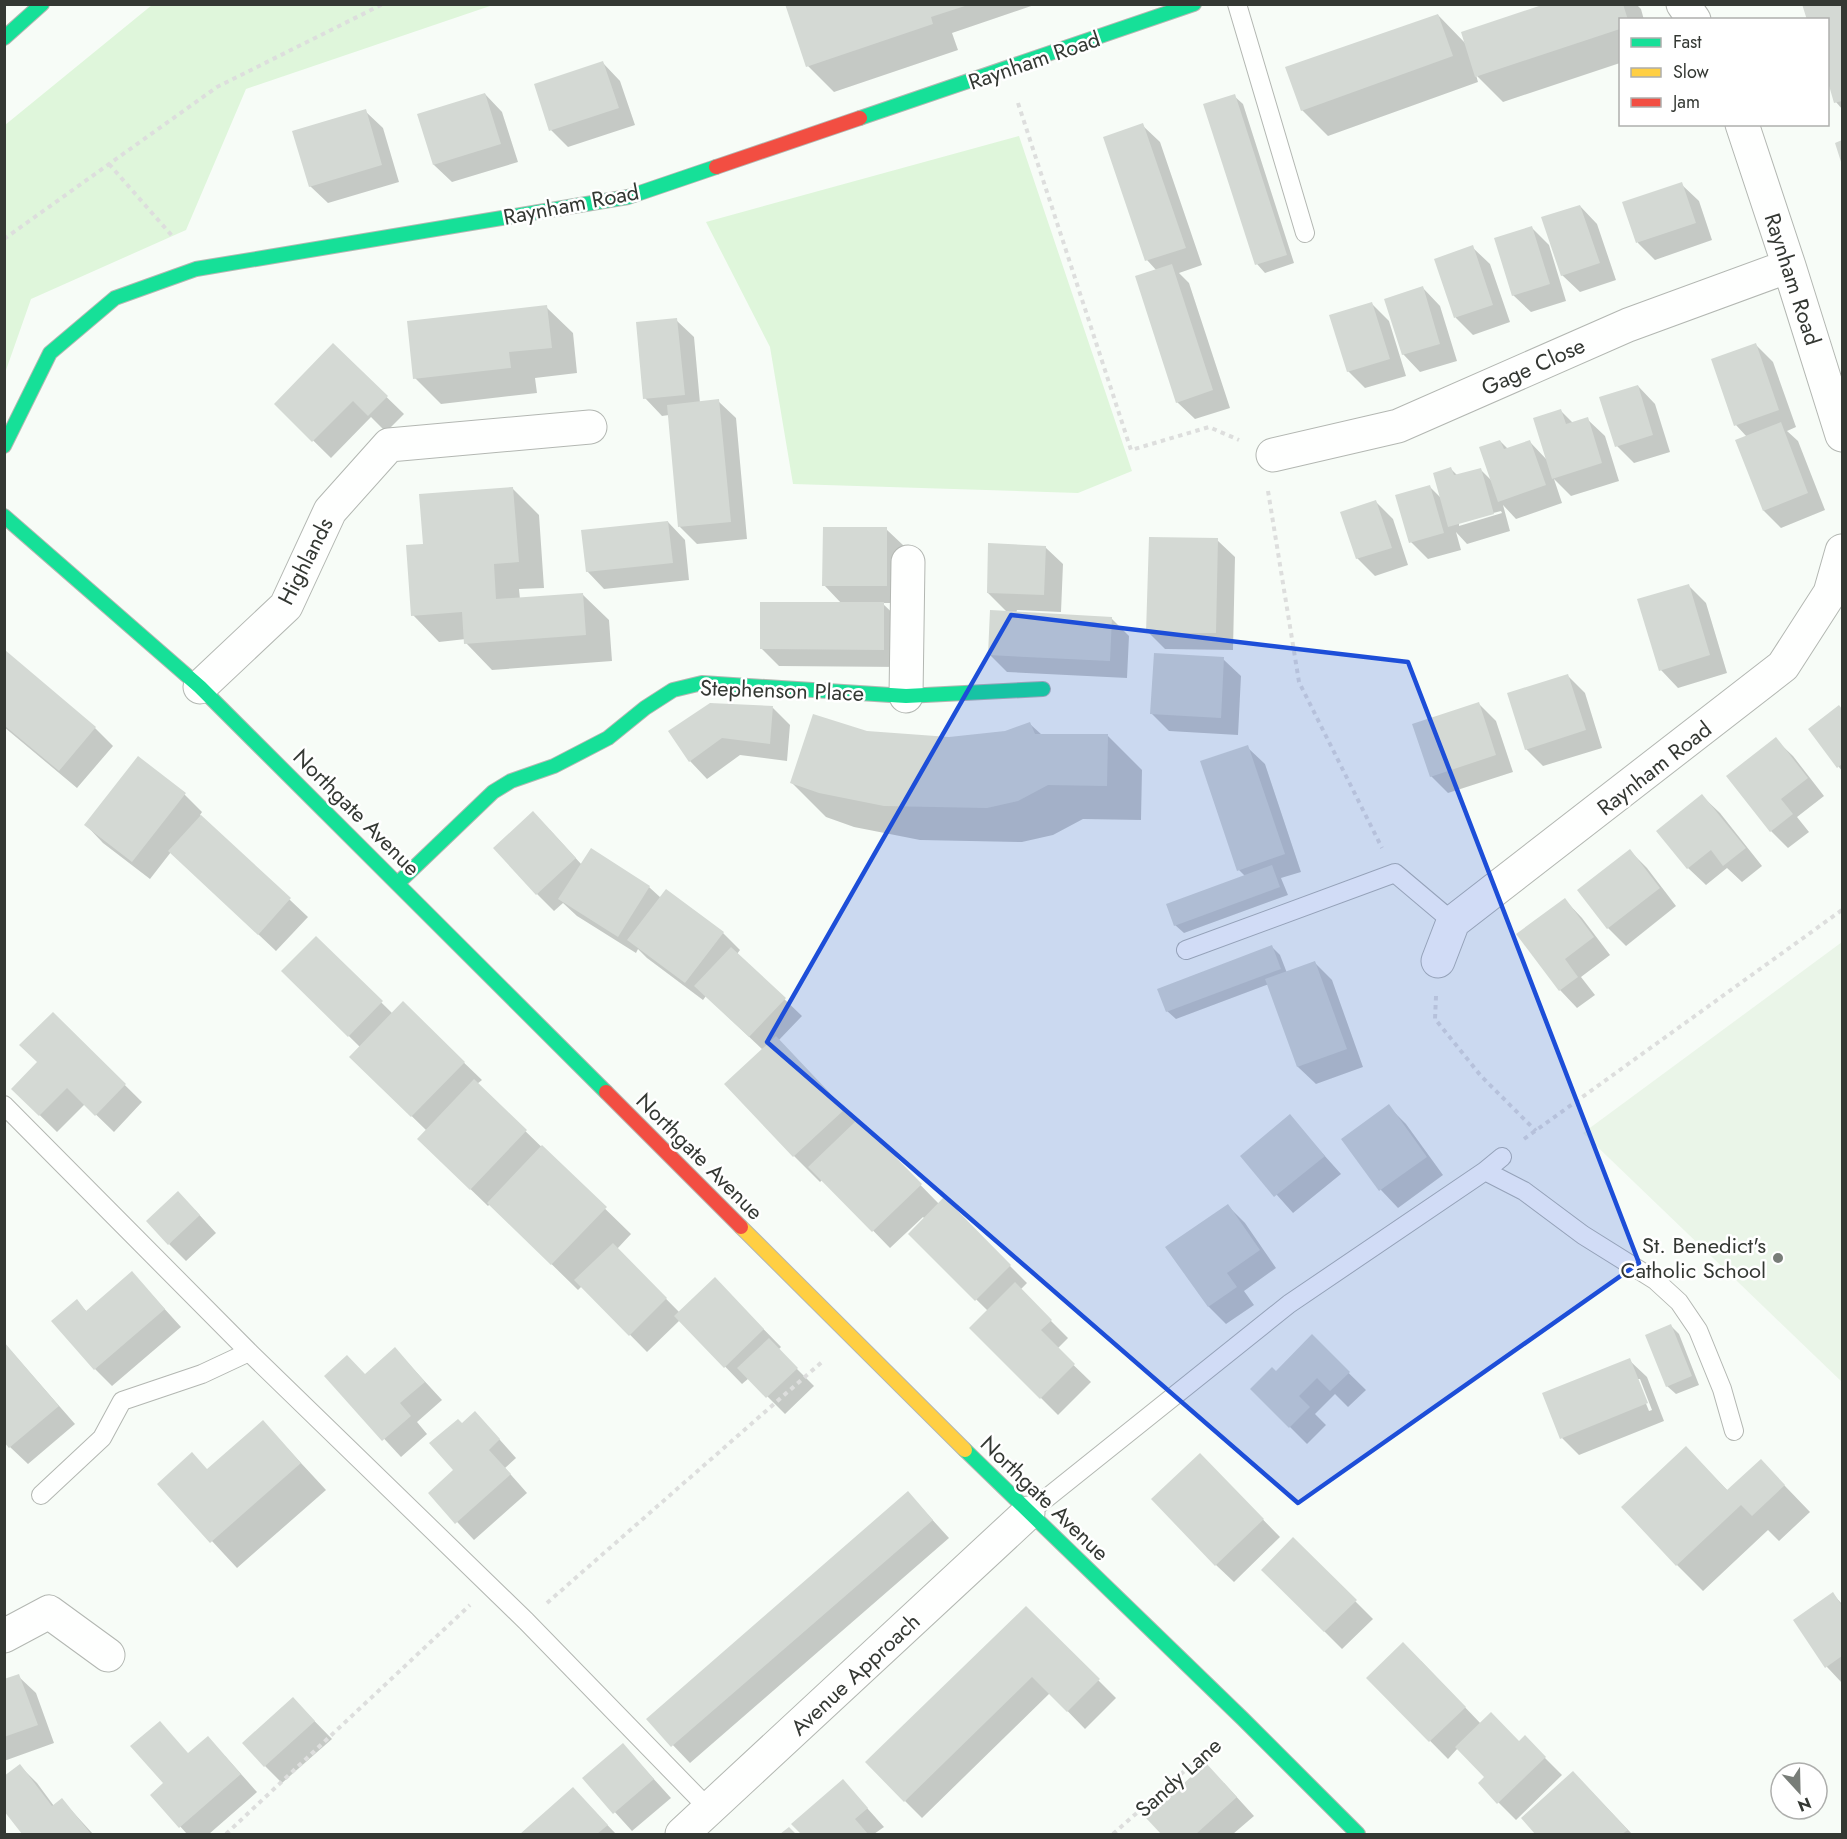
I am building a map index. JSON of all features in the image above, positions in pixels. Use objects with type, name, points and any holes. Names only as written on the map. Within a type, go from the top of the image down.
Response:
[{"type":"main road","points":[[4,38],[42,4]]},
{"type":"main road","name":"Raynham Road","points":[[4,446],[50,353],[115,298],[196,269],[628,197],[1194,4]]},
{"type":"main road","name":"Northgate Avenue","points":[[4,516],[200,687],[1028,1513],[1243,1719],[1358,1834]]},
{"type":"main road","name":"Stephenson Place","points":[[398,883],[493,792],[511,782],[554,766],[608,738],[645,708],[673,690],[702,683],[906,696],[1043,689]]},
{"type":"street","points":[[1683,4],[1693,18]]},
{"type":"street","name":"Raynham Road","points":[[1743,126],[1842,435]]},
{"type":"street","name":"Gage Close","points":[[1273,455],[1398,426],[1628,325],[1789,266]]},
{"type":"street","name":"Highlands","points":[[200,687],[286,606],[330,511],[389,444],[590,427]]},
{"type":"street","name":"Raynham Road","points":[[1453,922],[1783,666],[1830,593],[1842,551]]},
{"type":"street","points":[[906,696],[908,562]]},
{"type":"street","points":[[1438,961],[1453,922]]},
{"type":"street","name":"Avenue Approach","points":[[682,1834],[1028,1513]]},
{"type":"street","points":[[4,1636],[49,1612],[108,1655]]},
{"type":"lane","points":[[1237,4],[1305,233]]},
{"type":"lane","points":[[1186,950],[1395,873],[1453,922]]},
{"type":"lane","points":[[4,1105],[249,1352],[526,1621],[709,1809]]},
{"type":"lane","points":[[1028,1513],[1289,1304],[1485,1172],[1502,1157]]},
{"type":"lane","points":[[1485,1172],[1524,1191],[1582,1235],[1655,1280],[1679,1302],[1698,1330],[1722,1389],[1734,1431]]},
{"type":"lane","points":[[41,1495],[102,1438],[122,1401],[202,1374],[249,1352]]},
{"type":"path","points":[[4,239],[218,87],[383,4]]},
{"type":"path","points":[[1007,69],[1131,450],[1209,428],[1273,455],[1267,495],[1299,682],[1395,873]]},
{"type":"path","points":[[109,164],[164,225],[196,269]]},
{"type":"path","points":[[1438,961],[1435,1019],[1481,1076],[1536,1131],[1842,910]]},
{"type":"path","points":[[526,1621],[851,1336]]},
{"type":"path","points":[[226,1834],[490,1586]]},
{"type":"path","name":"Sandy Lane","points":[[1113,1834],[1243,1719]]},
{"type":"highlighted area","points":[[1011,615],[1408,662],[1639,1263],[1298,1503],[767,1042]]},
{"type":"shaded area","name":"St. Benedict's Catholic School","points":[[1842,942],[1842,1382],[1583,1133]]},
{"type":"green space","points":[[152,5],[493,5],[246,89],[186,230],[31,299],[5,373],[5,125]]},
{"type":"green space","points":[[1019,136],[1132,471],[1078,493],[793,484],[770,347],[706,222]]},
{"type":"building","points":[[785,4],[968,5],[931,17],[933,24],[806,67]]},
{"type":"building","points":[[1545,4],[1623,4],[1627,18],[1619,18],[1619,29],[1475,77],[1461,32]]},
{"type":"building","points":[[1802,4],[1842,4],[1842,101],[1834,103],[1829,86],[1829,18],[1806,18]]},
{"type":"building","points":[[1438,14],[1453,56],[1301,111],[1285,67]]},
{"type":"building","points":[[603,61],[619,108],[549,131],[534,84]]},
{"type":"building","points":[[485,93],[501,144],[433,165],[417,114]]},
{"type":"building","points":[[1235,94],[1287,255],[1255,265],[1203,104]]},
{"type":"building","points":[[366,109],[382,165],[309,187],[292,131]]},
{"type":"building","points":[[1143,123],[1186,248],[1145,261],[1103,137]]},
{"type":"building","points":[[1842,140],[1842,165],[1835,143]]},
{"type":"building","points":[[1682,182],[1696,223],[1636,243],[1622,202]]},
{"type":"building","points":[[1580,205],[1600,263],[1561,276],[1541,217]]},
{"type":"building","points":[[1532,226],[1550,284],[1512,296],[1494,238]]},
{"type":"building","points":[[1473,245],[1493,305],[1454,318],[1434,259]]},
{"type":"building","points":[[1172,264],[1213,390],[1176,403],[1135,276]]},
{"type":"building","points":[[1423,286],[1440,344],[1402,355],[1384,299]]},
{"type":"building","points":[[1372,302],[1390,359],[1347,372],[1329,315]]},
{"type":"building","points":[[547,305],[552,348],[509,352],[511,368],[413,379],[407,321]]},
{"type":"building","points":[[677,318],[685,395],[643,399],[636,322]]},
{"type":"building","points":[[333,343],[388,396],[368,416],[353,401],[312,442],[274,404]]},
{"type":"building","points":[[1756,343],[1779,410],[1734,426],[1711,359]]},
{"type":"building","points":[[1638,385],[1653,435],[1615,447],[1599,397]]},
{"type":"building","points":[[719,399],[731,522],[678,527],[667,405]]},
{"type":"building","points":[[1561,409],[1566,424],[1588,417],[1602,463],[1552,479],[1533,418]]},
{"type":"building","points":[[1781,422],[1808,493],[1763,511],[1735,440]]},
{"type":"building","points":[[1500,440],[1504,449],[1530,440],[1546,485],[1498,502],[1479,447]]},
{"type":"building","points":[[1451,467],[1454,475],[1481,468],[1494,514],[1448,527],[1433,473]]},
{"type":"building","points":[[1430,485],[1444,533],[1409,543],[1395,495]]},
{"type":"building","points":[[513,487],[519,562],[494,564],[496,599],[583,593],[586,635],[464,644],[462,612],[411,616],[406,545],[423,544],[419,494]]},
{"type":"building","points":[[1376,500],[1392,548],[1356,559],[1340,512]]},
{"type":"building","points":[[668,521],[673,563],[586,572],[581,530]]},
{"type":"building","points":[[823,527],[887,527],[887,586],[822,586]]},
{"type":"building","points":[[1149,537],[1218,538],[1216,633],[1146,633]]},
{"type":"building","points":[[988,543],[1046,546],[1044,595],[987,593]]},
{"type":"building","points":[[1689,584],[1710,655],[1659,671],[1637,599]]},
{"type":"building","points":[[760,602],[884,602],[884,650],[760,649]]},
{"type":"building","points":[[990,610],[1112,617],[1110,661],[988,655]]},
{"type":"building","points":[[5,650],[96,727],[59,771],[5,726]]},
{"type":"building","points":[[1154,653],[1224,657],[1221,718],[1150,714]]},
{"type":"building","points":[[1568,674],[1586,730],[1525,750],[1507,693]]},
{"type":"building","points":[[1479,702],[1496,755],[1430,777],[1412,724]]},
{"type":"building","points":[[710,703],[773,706],[770,744],[722,738],[689,762],[668,731]]},
{"type":"building","points":[[1839,705],[1842,709],[1842,764],[1837,768],[1808,729]]},
{"type":"building","points":[[813,714],[867,731],[949,737],[1005,731],[1030,722],[1035,734],[1108,734],[1107,786],[1048,785],[1018,801],[987,808],[884,806],[819,793],[790,783]]},
{"type":"building","points":[[1776,737],[1808,778],[1781,799],[1793,814],[1770,832],[1726,776]]},
{"type":"building","points":[[1248,745],[1285,854],[1237,871],[1200,761]]},
{"type":"building","points":[[138,756],[186,793],[132,862],[84,825]]},
{"type":"building","points":[[1702,794],[1746,848],[1723,866],[1711,850],[1687,869],[1656,831]]},
{"type":"building","points":[[533,811],[576,858],[536,895],[493,848]]},
{"type":"building","points":[[201,815],[291,898],[258,935],[168,851]]},
{"type":"building","points":[[591,848],[650,886],[618,937],[558,899]]},
{"type":"building","points":[[1630,849],[1660,888],[1607,929],[1577,890]]},
{"type":"building","points":[[1272,865],[1280,887],[1174,926],[1166,904]]},
{"type":"building","points":[[666,889],[724,932],[685,983],[627,940]]},
{"type":"building","points":[[1565,898],[1594,937],[1565,959],[1578,977],[1559,991],[1516,934]]},
{"type":"building","points":[[316,936],[383,1001],[348,1037],[281,971]]},
{"type":"building","points":[[1272,945],[1281,969],[1166,1012],[1157,989]]},
{"type":"building","points":[[731,947],[786,998],[749,1037],[694,986]]},
{"type":"building","points":[[1315,961],[1347,1049],[1297,1067],[1265,979]]},
{"type":"building","points":[[403,1001],[465,1062],[411,1117],[349,1057]]},
{"type":"building","points":[[53,1012],[126,1084],[95,1116],[67,1088],[39,1116],[11,1089],[37,1062],[19,1045]]},
{"type":"building","points":[[776,1036],[845,1109],[793,1157],[724,1084]]},
{"type":"building","points":[[474,1079],[527,1130],[470,1190],[417,1139]]},
{"type":"building","points":[[1389,1104],[1427,1157],[1379,1191],[1341,1139]]},
{"type":"building","points":[[1290,1114],[1325,1156],[1274,1197],[1240,1156]]},
{"type":"building","points":[[858,1119],[922,1184],[872,1232],[808,1167]]},
{"type":"building","points":[[542,1145],[607,1207],[551,1265],[487,1203]]},
{"type":"building","points":[[178,1191],[200,1215],[168,1245],[146,1221]]},
{"type":"building","points":[[944,1197],[1011,1265],[975,1301],[908,1234]]},
{"type":"building","points":[[1228,1204],[1260,1250],[1227,1273],[1237,1287],[1208,1307],[1165,1247]]},
{"type":"building","points":[[613,1243],[667,1298],[629,1336],[574,1280]]},
{"type":"building","points":[[132,1271],[165,1309],[94,1370],[51,1321],[77,1299],[86,1311]]},
{"type":"building","points":[[715,1277],[764,1329],[724,1368],[674,1316]]},
{"type":"building","points":[[1015,1282],[1052,1320],[1041,1330],[1075,1364],[1040,1399],[969,1328]]},
{"type":"building","points":[[1671,1324],[1692,1376],[1666,1387],[1645,1335]]},
{"type":"building","points":[[1312,1334],[1350,1372],[1330,1391],[1317,1378],[1299,1396],[1310,1407],[1289,1428],[1250,1389],[1272,1367],[1276,1371]]},
{"type":"building","points":[[769,1338],[798,1368],[766,1398],[737,1368]]},
{"type":"building","points":[[4,1342],[59,1406],[9,1448],[4,1442]]},
{"type":"building","points":[[395,1347],[425,1382],[400,1403],[411,1416],[382,1441],[324,1376],[347,1355],[365,1374]]},
{"type":"building","points":[[1630,1358],[1648,1403],[1560,1439],[1542,1393]]},
{"type":"building","points":[[475,1411],[500,1439],[489,1450],[511,1474],[455,1524],[428,1493],[453,1470],[429,1443],[458,1419],[462,1423]]},
{"type":"building","points":[[263,1420],[301,1463],[210,1543],[157,1484],[192,1452],[207,1469]]},
{"type":"building","points":[[1686,1446],[1727,1490],[1761,1459],[1785,1485],[1752,1516],[1741,1505],[1676,1566],[1621,1507]]},
{"type":"building","points":[[1200,1453],[1264,1519],[1215,1566],[1151,1499]]},
{"type":"building","points":[[908,1491],[933,1520],[671,1747],[646,1719]]},
{"type":"building","points":[[1293,1537],[1357,1600],[1324,1632],[1261,1570]]},
{"type":"building","points":[[1833,1592],[1842,1606],[1842,1656],[1825,1668],[1793,1620]]},
{"type":"building","points":[[1026,1606],[1100,1679],[1067,1712],[1032,1677],[904,1802],[865,1762]]},
{"type":"building","points":[[1403,1642],[1466,1707],[1429,1742],[1366,1678]]},
{"type":"building","points":[[19,1674],[38,1725],[4,1737],[4,1679]]},
{"type":"building","points":[[293,1697],[315,1721],[264,1767],[242,1743]]},
{"type":"building","points":[[1491,1712],[1519,1741],[1525,1735],[1546,1757],[1497,1804],[1478,1783],[1484,1777],[1455,1747]]},
{"type":"building","points":[[160,1721],[188,1753],[208,1736],[241,1774],[179,1828],[150,1795],[163,1783],[130,1746]]},
{"type":"building","points":[[623,1743],[654,1779],[613,1814],[582,1778]]},
{"type":"building","points":[[1206,1763],[1237,1797],[1196,1834],[1161,1834],[1146,1818]]},
{"type":"building","points":[[20,1764],[52,1806],[62,1798],[91,1834],[22,1834],[4,1811],[4,1776]]},
{"type":"building","points":[[1573,1771],[1628,1830],[1622,1834],[1535,1834],[1521,1818]]},
{"type":"building","points":[[843,1779],[868,1808],[855,1819],[868,1834],[801,1834],[791,1824]]},
{"type":"building","points":[[573,1787],[608,1825],[597,1834],[520,1834]]},
{"type":"building","points":[[789,1827],[796,1834],[780,1834]]},
{"type":"traffic: fast","points":[[4,38],[42,4]]},
{"type":"traffic: fast","points":[[860,118],[1194,4]]},
{"type":"traffic: fast","points":[[4,446],[50,353],[115,298],[196,269],[628,197],[716,167]]},
{"type":"traffic: fast","points":[[4,516],[200,687],[606,1092]]},
{"type":"traffic: fast","points":[[398,883],[493,792],[511,781],[554,766],[608,738],[645,708],[673,690],[702,683],[906,696],[1043,689]]},
{"type":"traffic: fast","points":[[965,1450],[1243,1719],[1358,1834]]},
{"type":"traffic: slow","points":[[741,1227],[965,1450]]},
{"type":"traffic: jam","points":[[716,167],[860,118]]},
{"type":"traffic: jam","points":[[606,1092],[741,1227]]},
{"type":"place","name":"St. Benedict's Catholic School","points":[[1778,1258]]}]
